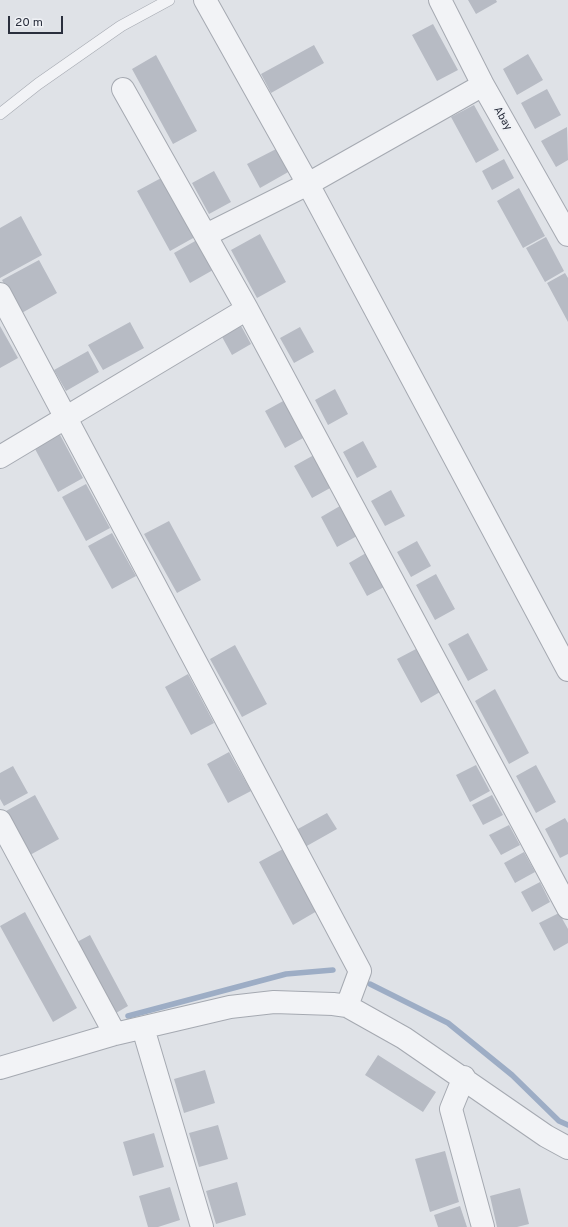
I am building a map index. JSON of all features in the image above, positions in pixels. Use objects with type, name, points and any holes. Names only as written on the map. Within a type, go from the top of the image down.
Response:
[{"type":"street","points":[[205,0],[308,184],[568,670]]},
{"type":"street","name":"Abay","points":[[440,0],[483,85],[568,235]]},
{"type":"street","points":[[206,235],[308,184],[483,85]]},
{"type":"street","points":[[123,89],[247,309],[568,908]]},
{"type":"street","points":[[0,294],[360,971],[347,1006]]},
{"type":"street","points":[[0,457],[65,416],[247,309]]},
{"type":"street","points":[[0,821],[115,1034]]},
{"type":"street","points":[[0,1068],[115,1034],[230,1007],[260,1002],[304,1002],[347,1006],[404,1038],[464,1077],[546,1136],[568,1148]]},
{"type":"street","points":[[143,1028],[202,1227]]},
{"type":"street","points":[[464,1077],[451,1109],[483,1227]]},
{"type":"lane","points":[[0,114],[38,84],[121,26],[169,0]]},
{"type":"building","points":[[468,0],[496,0],[497,2],[476,14]]},
{"type":"building","points":[[433,24],[458,70],[437,81],[412,35]]},
{"type":"building","points":[[314,45],[324,63],[271,93],[261,74]]},
{"type":"building","points":[[528,54],[543,80],[517,95],[503,69]]},
{"type":"building","points":[[156,55],[197,131],[173,144],[132,69]]},
{"type":"building","points":[[547,89],[561,115],[535,129],[521,103]]},
{"type":"building","points":[[474,105],[499,150],[476,163],[451,117]]},
{"type":"building","points":[[567,127],[568,160],[556,167],[541,141]]},
{"type":"building","points":[[278,148],[290,171],[260,188],[247,164]]},
{"type":"building","points":[[504,159],[514,178],[492,190],[482,171]]},
{"type":"building","points":[[214,171],[231,202],[209,214],[192,183]]},
{"type":"building","points":[[163,177],[195,237],[170,251],[137,191]]},
{"type":"building","points":[[519,188],[545,236],[523,248],[497,201]]},
{"type":"building","points":[[21,216],[42,255],[0,278],[0,228]]},
{"type":"building","points":[[260,234],[286,282],[257,298],[231,250]]},
{"type":"building","points":[[546,237],[564,271],[545,282],[526,248]]},
{"type":"building","points":[[197,240],[213,270],[190,283],[174,253]]},
{"type":"building","points":[[39,260],[57,293],[20,314],[2,280]]},
{"type":"building","points":[[565,273],[568,278],[568,322],[547,283]]},
{"type":"building","points":[[130,322],[144,348],[103,370],[88,345]]},
{"type":"building","points":[[240,324],[251,344],[232,355],[221,335]]},
{"type":"building","points":[[0,326],[18,358],[0,368]]},
{"type":"building","points":[[300,327],[314,352],[294,363],[280,338]]},
{"type":"building","points":[[88,351],[99,372],[66,391],[54,370]]},
{"type":"building","points":[[335,389],[348,414],[328,425],[315,400]]},
{"type":"building","points":[[285,400],[305,437],[285,448],[265,411]]},
{"type":"building","points":[[59,433],[83,478],[58,492],[34,447]]},
{"type":"building","points":[[363,441],[377,467],[357,478],[343,452]]},
{"type":"building","points":[[314,455],[332,487],[312,498],[294,466]]},
{"type":"building","points":[[86,484],[110,528],[86,541],[62,497]]},
{"type":"building","points":[[391,490],[405,516],[385,526],[371,501]]},
{"type":"building","points":[[340,506],[357,536],[337,547],[321,517]]},
{"type":"building","points":[[169,521],[201,580],[177,593],[144,534]]},
{"type":"building","points":[[112,533],[136,576],[112,589],[88,546]]},
{"type":"building","points":[[417,541],[431,566],[411,577],[397,552]]},
{"type":"building","points":[[366,553],[384,587],[367,596],[349,563]]},
{"type":"building","points":[[436,574],[455,609],[435,620],[416,585]]},
{"type":"building","points":[[468,633],[488,670],[468,681],[448,644]]},
{"type":"building","points":[[235,645],[267,704],[242,717],[210,659]]},
{"type":"building","points":[[416,649],[440,692],[421,703],[397,659]]},
{"type":"building","points":[[188,674],[214,723],[191,735],[165,687]]},
{"type":"building","points":[[495,689],[529,753],[509,764],[475,701]]},
{"type":"building","points":[[229,752],[251,791],[228,803],[207,764]]},
{"type":"building","points":[[476,765],[490,791],[470,802],[456,775]]},
{"type":"building","points":[[536,765],[556,802],[536,813],[516,776]]},
{"type":"building","points":[[13,766],[28,793],[4,806],[0,799],[0,773]]},
{"type":"building","points":[[35,795],[59,839],[30,855],[6,811]]},
{"type":"building","points":[[492,795],[503,815],[483,825],[472,805]]},
{"type":"building","points":[[327,813],[337,829],[305,847],[296,830]]},
{"type":"building","points":[[565,818],[568,823],[568,854],[560,858],[545,829]]},
{"type":"building","points":[[509,825],[520,845],[501,855],[489,835]]},
{"type":"building","points":[[283,849],[317,911],[293,925],[259,862]]},
{"type":"building","points":[[524,852],[535,872],[515,883],[504,863]]},
{"type":"building","points":[[540,882],[550,902],[532,912],[521,892]]},
{"type":"building","points":[[25,912],[77,1008],[53,1022],[0,926]]},
{"type":"building","points":[[559,913],[568,929],[568,943],[554,951],[539,923]]},
{"type":"building","points":[[90,935],[128,1006],[116,1013],[77,942]]},
{"type":"building","points":[[378,1055],[436,1092],[423,1112],[365,1075]]},
{"type":"building","points":[[205,1070],[215,1103],[184,1113],[174,1079]]},
{"type":"building","points":[[218,1125],[228,1159],[199,1167],[189,1133]]},
{"type":"building","points":[[154,1133],[164,1167],[133,1176],[123,1142]]},
{"type":"building","points":[[445,1151],[459,1202],[430,1212],[415,1159]]},
{"type":"building","points":[[237,1182],[246,1215],[216,1224],[206,1191]]},
{"type":"building","points":[[170,1187],[180,1220],[158,1227],[148,1227],[139,1196]]},
{"type":"building","points":[[520,1188],[529,1224],[517,1227],[497,1227],[490,1196]]},
{"type":"building","points":[[460,1206],[467,1227],[438,1227],[434,1215]]},
{"type":"waterway","points":[[128,1016],[286,974],[333,970]]},
{"type":"waterway","points":[[370,984],[448,1023],[512,1075],[559,1121],[568,1125]]}]
